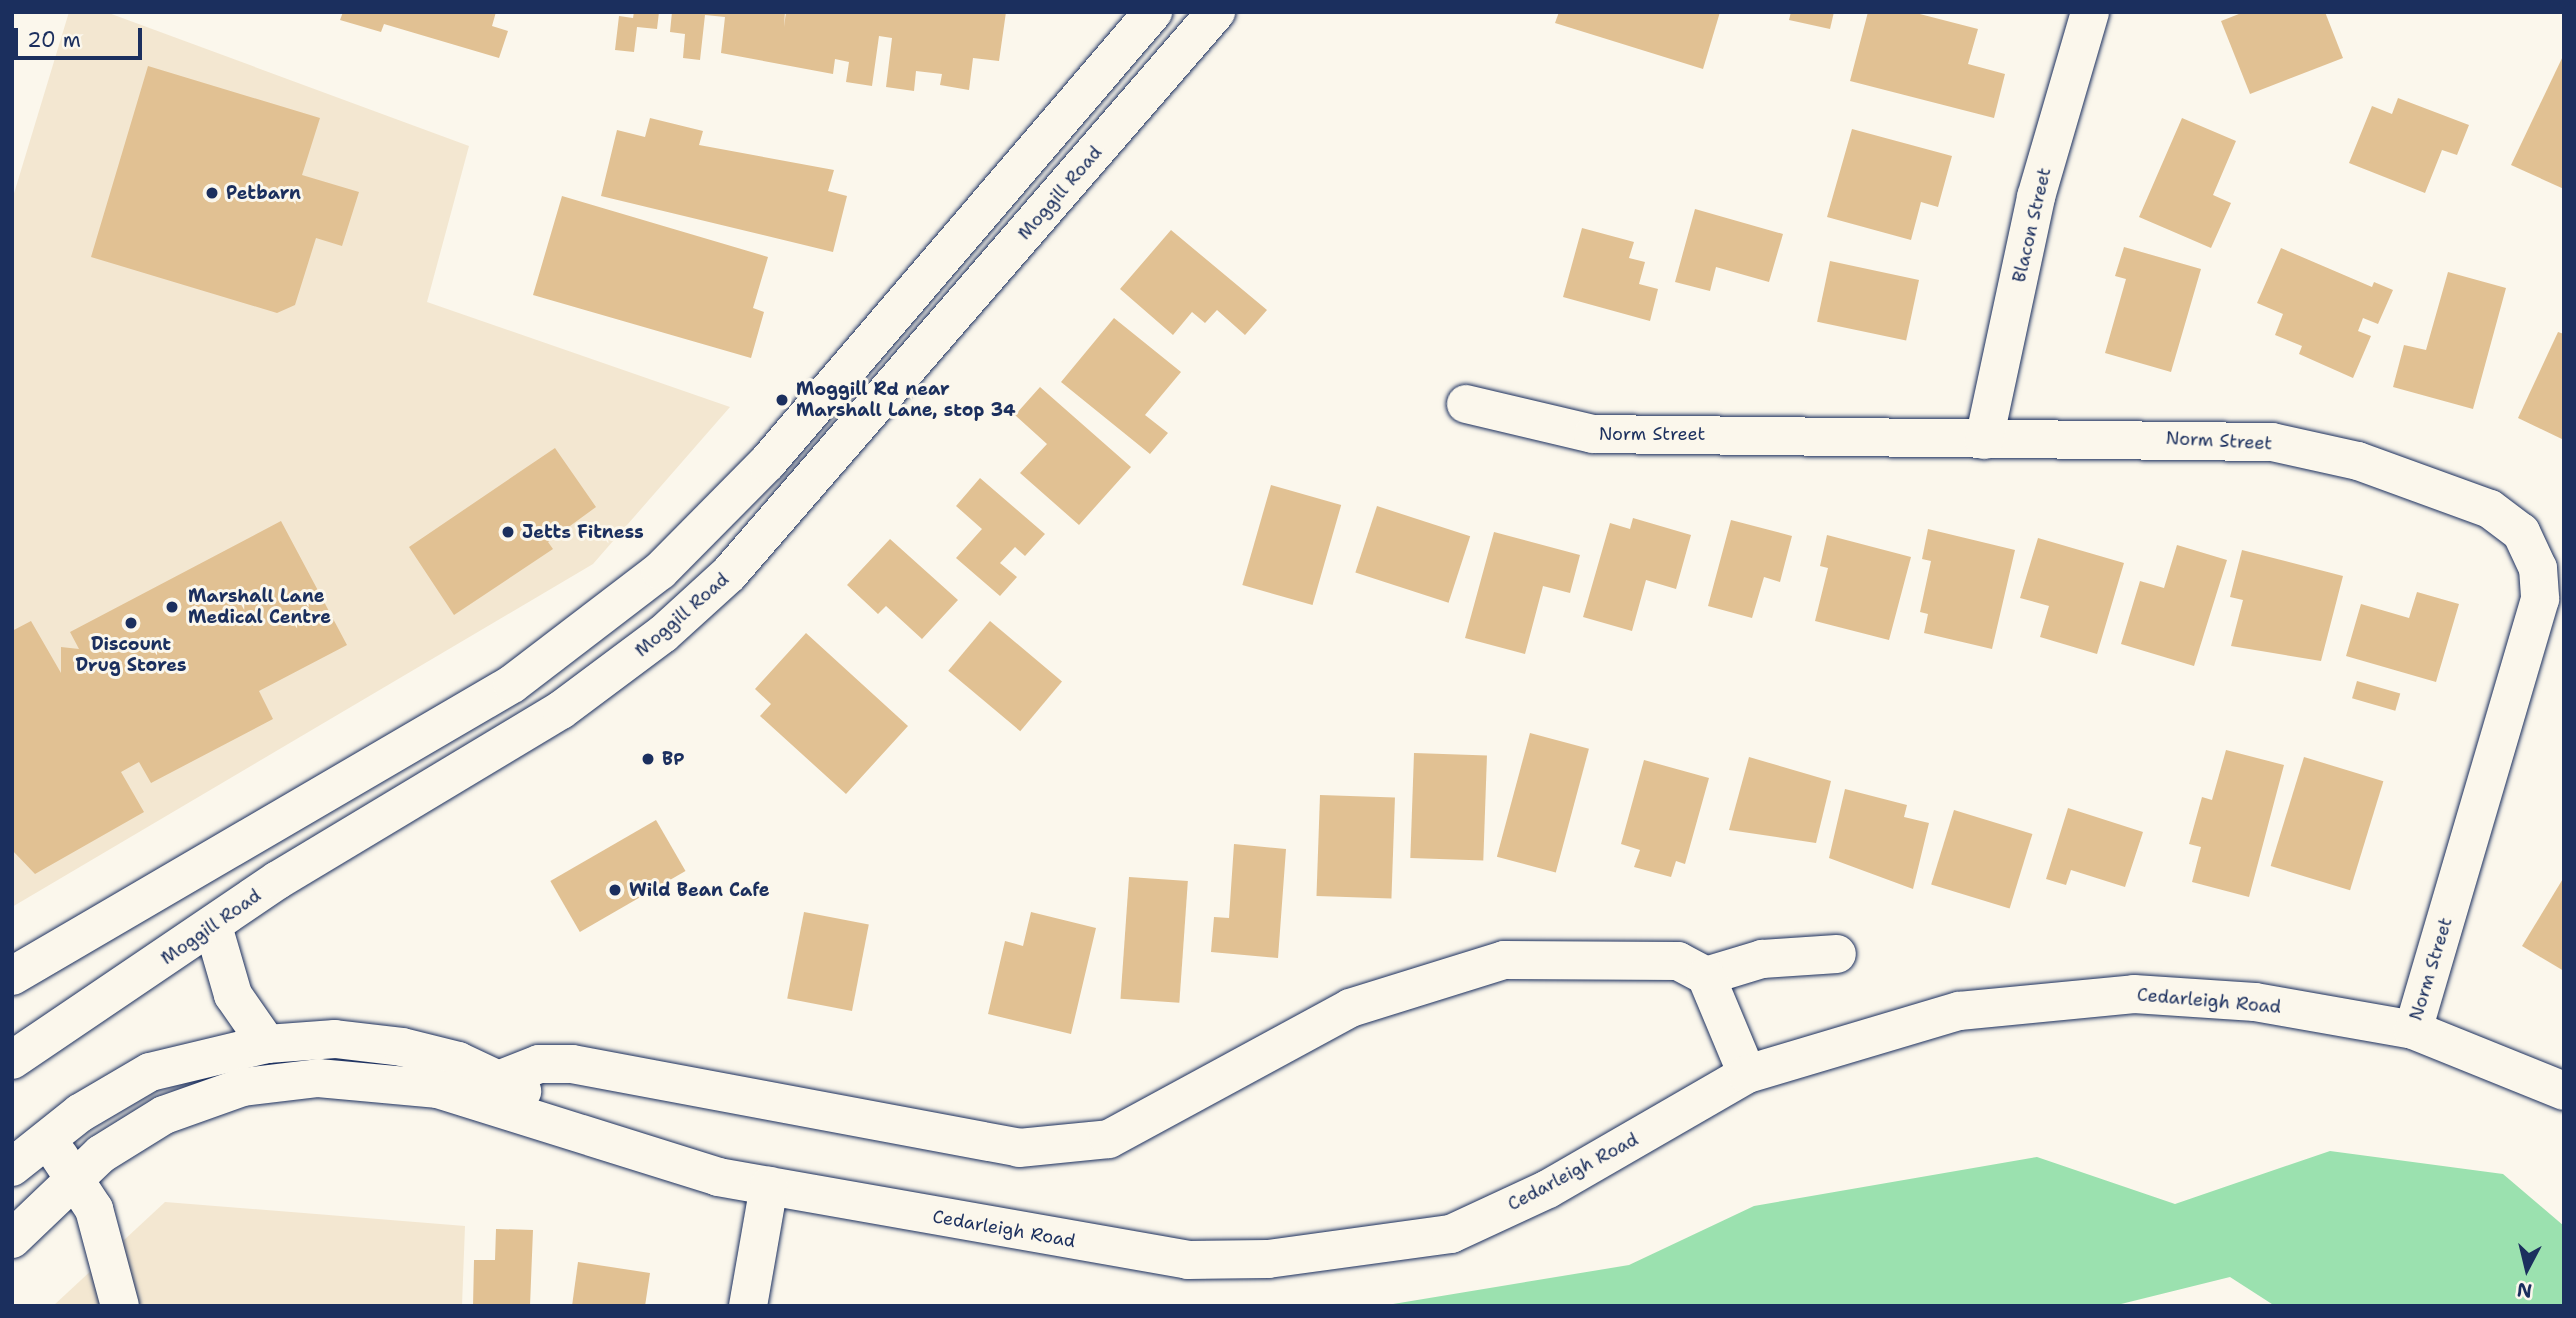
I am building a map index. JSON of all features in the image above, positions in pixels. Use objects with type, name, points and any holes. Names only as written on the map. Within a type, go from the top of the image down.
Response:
[{"type":"main road","points":[[12,976],[512,684],[660,571],[759,472],[1153,12]]},
{"type":"main road","name":"Moggill Road","points":[[12,1060],[213,926],[561,710],[654,642],[729,574],[1216,12]]},
{"type":"main road","name":"Blacon Street","points":[[1984,440],[2036,197],[2090,12]]},
{"type":"main road","name":"Norm Street","points":[[1466,404],[1592,434],[2272,442],[2358,461],[2490,509],[2521,532],[2539,568],[2540,599],[2413,1030]]},
{"type":"main road","points":[[213,926],[233,995],[267,1044]]},
{"type":"main road","points":[[1706,976],[1762,959],[1837,954]]},
{"type":"main road","points":[[501,1079],[539,1064],[572,1064],[1019,1147],[1109,1139],[1350,1008],[1504,960],[1678,961],[1706,976],[1747,1074]]},
{"type":"main road","name":"Cedarleigh Road","points":[[12,1239],[74,1176],[164,1115],[283,1080],[416,1083],[564,1124],[676,1168],[1188,1260],[1268,1259],[1451,1234],[1548,1189],[1747,1074],[1959,1012],[2134,994],[2255,1002],[2413,1030],[2564,1091]]},
{"type":"main road","name":"Cedarleigh Road","points":[[12,1167],[46,1137],[150,1072],[267,1044],[335,1039],[402,1047],[501,1079],[564,1124]]},
{"type":"main road","points":[[46,1137],[74,1176],[106,1238],[120,1306]]},
{"type":"main road","points":[[748,1306],[769,1186]]},
{"type":"shaded area","points":[[69,12],[106,12],[469,146],[427,302],[730,407],[593,564],[12,907],[12,200]]},
{"type":"shaded area","points":[[165,1202],[465,1226],[462,1306],[53,1306]]},
{"type":"green space","points":[[2330,1151],[2503,1174],[2564,1226],[2564,1306],[2275,1306],[2230,1277],[2113,1306],[1381,1306],[1629,1265],[1754,1206],[2037,1157],[2175,1204]]},
{"type":"building","points":[[343,12],[496,12],[492,26],[508,31],[499,58],[384,24],[381,32],[340,20]]},
{"type":"building","points":[[634,12],[659,12],[657,29],[637,27],[634,52],[615,50],[619,16],[633,18]]},
{"type":"building","points":[[672,12],[785,12],[784,27],[786,12],[1006,12],[999,61],[973,58],[969,90],[940,85],[942,74],[916,71],[914,91],[886,87],[892,38],[879,36],[872,86],[846,82],[849,62],[835,59],[833,74],[721,53],[725,17],[705,15],[700,60],[683,58],[685,34],[670,32]]},
{"type":"building","points":[[1559,12],[1720,12],[1703,69],[1555,23]]},
{"type":"building","points":[[1791,12],[1834,12],[1830,29],[1789,20]]},
{"type":"building","points":[[1868,12],[1912,12],[1978,29],[1968,64],[2005,74],[1994,118],[1850,81]]},
{"type":"building","points":[[2244,12],[2325,12],[2343,58],[2250,94],[2221,21]]},
{"type":"building","points":[[2564,54],[2564,189],[2511,165]]},
{"type":"building","points":[[148,66],[320,118],[302,175],[359,192],[342,246],[316,238],[295,305],[277,313],[91,257]]},
{"type":"building","points":[[2398,98],[2469,125],[2457,155],[2442,150],[2425,193],[2349,163],[2372,106],[2392,114]]},
{"type":"building","points":[[650,118],[703,131],[699,145],[834,170],[828,191],[847,196],[833,252],[601,196],[617,130],[645,137]]},
{"type":"building","points":[[2182,118],[2236,141],[2213,195],[2231,203],[2211,248],[2139,217]]},
{"type":"building","points":[[1852,129],[1952,156],[1938,207],[1921,202],[1911,240],[1827,217]]},
{"type":"building","points":[[562,196],[768,257],[753,308],[764,312],[751,358],[533,295]]},
{"type":"building","points":[[1695,209],[1783,234],[1769,282],[1716,267],[1710,291],[1675,282]]},
{"type":"building","points":[[1582,228],[1634,242],[1629,258],[1645,262],[1639,284],[1658,289],[1650,321],[1563,297]]},
{"type":"building","points":[[1171,230],[1267,310],[1245,335],[1217,310],[1205,323],[1192,312],[1173,335],[1120,289]]},
{"type":"building","points":[[2124,247],[2201,269],[2171,372],[2105,353],[2126,279],[2115,276]]},
{"type":"building","points":[[2281,248],[2372,287],[2374,282],[2393,290],[2378,324],[2363,318],[2358,331],[2371,336],[2353,378],[2299,354],[2302,346],[2275,335],[2283,314],[2257,303]]},
{"type":"building","points":[[1830,261],[1919,280],[1906,341],[1817,322]]},
{"type":"building","points":[[2448,272],[2506,288],[2473,409],[2393,387],[2404,345],[2426,350]]},
{"type":"building","points":[[1114,318],[1181,372],[1145,415],[1168,433],[1150,454],[1061,382]]},
{"type":"building","points":[[2558,332],[2564,334],[2564,440],[2518,418]]},
{"type":"building","points":[[1040,387],[1131,467],[1079,525],[1020,473],[1047,444],[1015,415]]},
{"type":"building","points":[[555,448],[596,507],[548,542],[553,549],[454,615],[409,547]]},
{"type":"building","points":[[980,478],[1045,534],[1025,556],[1015,547],[1000,563],[1017,577],[1000,596],[956,558],[982,529],[956,506]]},
{"type":"building","points":[[1271,485],[1341,505],[1313,605],[1242,585]]},
{"type":"building","points":[[1377,506],[1470,536],[1449,603],[1355,573]]},
{"type":"building","points":[[1633,518],[1691,535],[1676,589],[1646,580],[1632,631],[1583,617],[1610,523],[1630,529]]},
{"type":"building","points":[[1731,520],[1792,536],[1780,582],[1764,577],[1752,618],[1708,606]]},
{"type":"building","points":[[281,521],[347,645],[259,691],[273,719],[151,783],[139,762],[121,772],[144,812],[35,874],[12,850],[12,631],[31,621],[61,673],[61,647],[79,649],[70,632]]},
{"type":"building","points":[[1928,529],[2015,550],[1992,649],[1924,633],[1928,614],[1920,612],[1931,561],[1922,559]]},
{"type":"building","points":[[1494,532],[1580,555],[1570,593],[1543,586],[1525,654],[1465,638]]},
{"type":"building","points":[[1827,535],[1911,557],[1889,640],[1815,621],[1828,568],[1820,566]]},
{"type":"building","points":[[2038,538],[2124,563],[2097,654],[2040,637],[2049,606],[2020,598]]},
{"type":"building","points":[[890,539],[958,600],[922,639],[886,606],[878,614],[847,585]]},
{"type":"building","points":[[2177,545],[2227,560],[2194,666],[2121,644],[2140,581],[2164,588]]},
{"type":"building","points":[[2242,550],[2343,576],[2321,661],[2231,646],[2243,600],[2230,597]]},
{"type":"building","points":[[2417,592],[2459,604],[2436,682],[2346,656],[2361,604],[2409,618]]},
{"type":"building","points":[[990,621],[1062,681],[1020,731],[948,671]]},
{"type":"building","points":[[806,633],[908,726],[846,794],[760,716],[771,704],[755,689]]},
{"type":"building","points":[[2357,681],[2400,693],[2395,711],[2352,698]]},
{"type":"building","points":[[1530,733],[1589,749],[1556,872],[1497,857]]},
{"type":"building","points":[[2226,750],[2284,765],[2249,897],[2192,882],[2201,847],[2189,844],[2202,797],[2212,800]]},
{"type":"building","points":[[1414,753],[1487,756],[1483,860],[1410,858]]},
{"type":"building","points":[[1749,757],[1831,781],[1816,843],[1729,830]]},
{"type":"building","points":[[2304,757],[2383,781],[2350,890],[2271,866]]},
{"type":"building","points":[[1644,760],[1709,778],[1685,864],[1676,861],[1671,877],[1634,867],[1640,850],[1621,844]]},
{"type":"building","points":[[1845,789],[1907,805],[1904,817],[1929,823],[1913,889],[1829,858]]},
{"type":"building","points":[[1320,795],[1395,798],[1391,899],[1316,896]]},
{"type":"building","points":[[2068,808],[2143,832],[2125,887],[2071,870],[2066,885],[2046,879]]},
{"type":"building","points":[[1954,810],[2032,834],[2010,909],[1931,885]]},
{"type":"building","points":[[656,820],[686,871],[580,932],[550,881]]},
{"type":"building","points":[[1234,844],[1286,849],[1278,958],[1211,952],[1214,917],[1229,918]]},
{"type":"building","points":[[1129,877],[1188,881],[1179,1003],[1120,999]]},
{"type":"building","points":[[2564,877],[2564,971],[2522,946]]},
{"type":"building","points":[[804,912],[869,925],[852,1011],[787,998]]},
{"type":"building","points":[[1031,912],[1096,928],[1071,1034],[988,1014],[1005,941],[1023,946]]},
{"type":"building","points":[[496,1229],[533,1230],[530,1306],[473,1306],[474,1260],[495,1260]]},
{"type":"building","points":[[578,1262],[650,1273],[645,1306],[572,1306]]},
{"type":"place","name":"Petbarn","points":[[212,193]]},
{"type":"place","name":"Moggill Rd near Marshall Lane, stop 34","points":[[782,400]]},
{"type":"place","name":"Jetts Fitness","points":[[508,532]]},
{"type":"place","name":"Marshall Lane Medical Centre","points":[[172,607]]},
{"type":"place","name":"Discount Drug Stores","points":[[131,623]]},
{"type":"place","name":"BP","points":[[648,759]]},
{"type":"place","name":"Wild Bean Cafe","points":[[615,890]]}]
